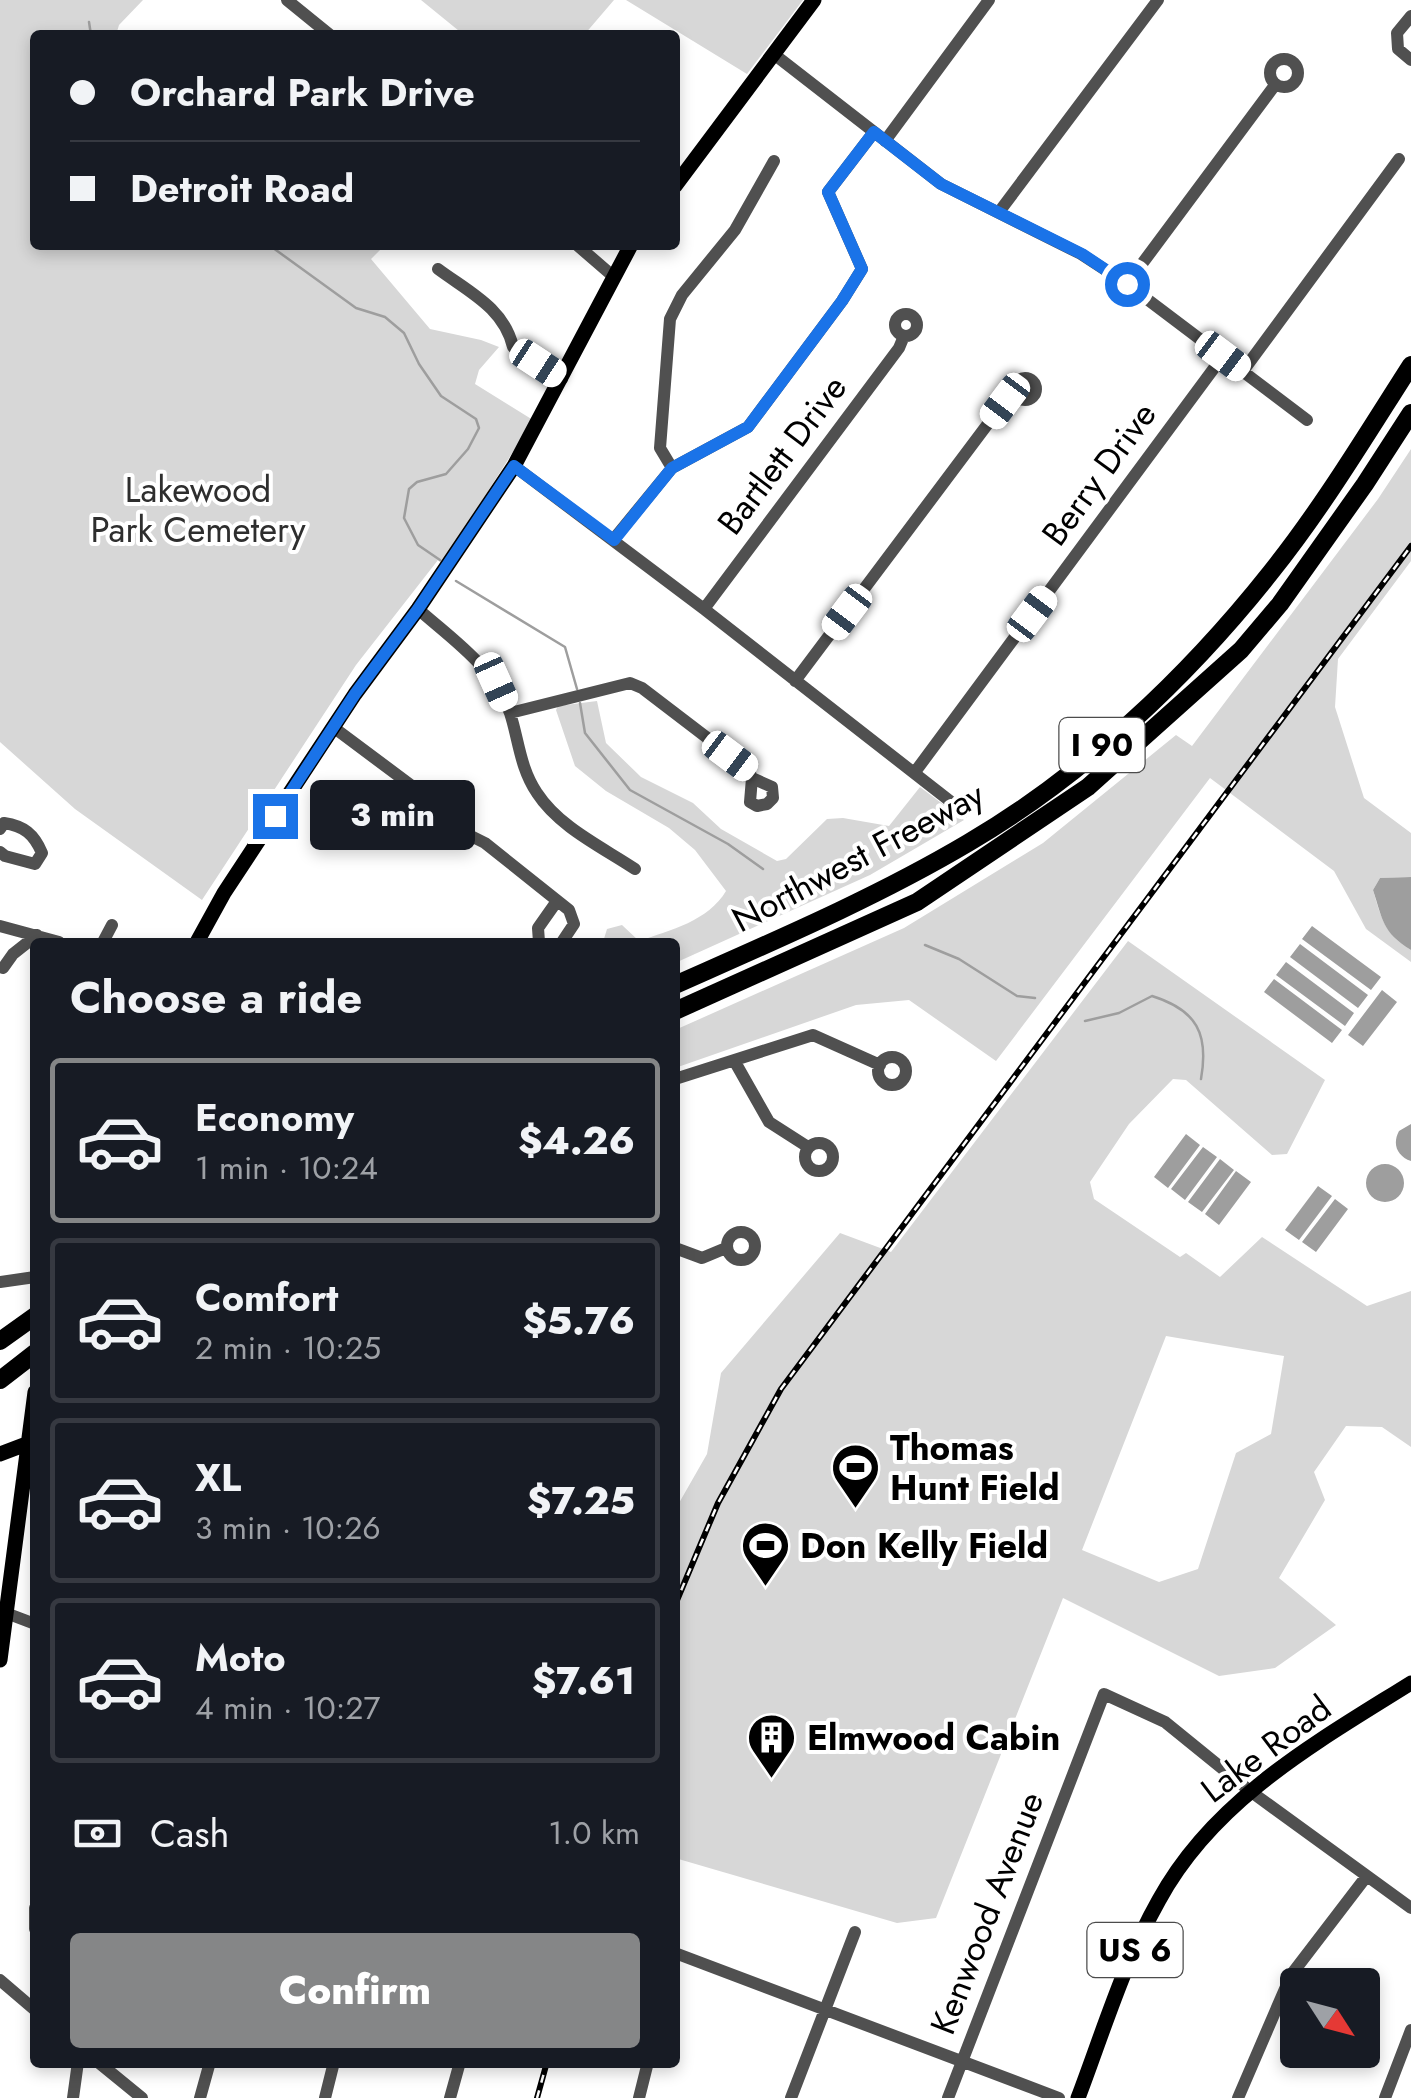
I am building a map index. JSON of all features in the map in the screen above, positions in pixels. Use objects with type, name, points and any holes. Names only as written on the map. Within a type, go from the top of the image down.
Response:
[{"type":"highway","name":"Northwest Freeway","points":[[680,983],[891,885],[969,843],[1043,792],[1154,702],[1201,655],[1272,572],[1324,500],[1411,365]]},
{"type":"highway","name":"Northwest Freeway","points":[[680,1010],[917,902],[1088,788],[1241,650],[1280,604],[1366,484],[1411,412]]},
{"type":"highway","points":[[0,1342],[30,1320]]},
{"type":"highway","points":[[0,1380],[30,1357]]},
{"type":"main road","points":[[680,179],[814,0]]},
{"type":"main road","points":[[199,938],[224,893],[333,728],[514,466],[629,250]]},
{"type":"main road","points":[[0,1454],[30,1442]]},
{"type":"main road","points":[[0,1660],[30,1454]]},
{"type":"main road","name":"Lake Road","points":[[1078,2098],[1127,1968],[1159,1899],[1210,1829],[1250,1791],[1314,1744],[1411,1684]]},
{"type":"street","points":[[287,0],[324,30]]},
{"type":"street","points":[[614,540],[672,468],[748,427],[842,301],[862,269],[828,192],[880,136],[989,0]]},
{"type":"street","points":[[999,212],[1158,0]]},
{"type":"street","points":[[1411,16],[1397,33],[1398,49],[1411,60]]},
{"type":"street","points":[[775,55],[941,184],[1082,254],[1307,420]]},
{"type":"street","points":[[1127,284],[1275,85]]},
{"type":"street","points":[[1242,371],[1399,158]]},
{"type":"street","points":[[672,468],[660,448],[670,320],[682,295],[735,230],[774,161]]},
{"type":"street","points":[[583,250],[614,276]]},
{"type":"street","points":[[438,269],[502,318],[513,347],[562,379]]},
{"type":"street","name":"Bartlett Drive","points":[[704,609],[899,348],[904,336]]},
{"type":"street","name":"Berry Drive","points":[[915,772],[1223,356]]},
{"type":"street","points":[[795,681],[1005,401],[1015,394]]},
{"type":"street","points":[[514,466],[964,812]]},
{"type":"street","points":[[418,609],[478,661],[496,682],[510,713],[520,761],[538,795],[564,822],[636,869]]},
{"type":"street","points":[[510,713],[630,684],[642,688],[748,769],[752,778]]},
{"type":"street","points":[[333,728],[416,789],[455,828],[484,843],[569,910],[574,920],[564,938]]},
{"type":"street","points":[[0,829],[4,823],[20,826],[36,839],[42,852],[35,864],[0,852]]},
{"type":"street","points":[[539,938],[538,928],[556,902]]},
{"type":"street","points":[[105,938],[112,925]]},
{"type":"street","points":[[0,926],[46,938]]},
{"type":"street","points":[[32,938],[36,935]]},
{"type":"street","points":[[1,967],[30,940]]},
{"type":"street","points":[[680,1078],[813,1036],[880,1065]]},
{"type":"street","points":[[735,1062],[769,1122],[808,1147]]},
{"type":"street","points":[[680,1250],[702,1258],[726,1248]]},
{"type":"street","points":[[0,1282],[30,1278]]},
{"type":"street","points":[[6,1613],[30,1622]]},
{"type":"street","name":"Kenwood Avenue","points":[[948,2098],[1104,1694],[1164,1722],[1250,1791]]},
{"type":"street","points":[[1250,1791],[1411,1908]]},
{"type":"street","points":[[1238,2098],[1290,1975],[1366,1877]]},
{"type":"street","points":[[791,2098],[855,1932]]},
{"type":"street","points":[[680,1957],[1060,2098]]},
{"type":"street","points":[[0,1980],[30,2006]]},
{"type":"street","points":[[1385,2098],[1411,2030]]},
{"type":"street","points":[[73,2098],[77,2068]]},
{"type":"street","points":[[105,2068],[142,2098]]},
{"type":"street","points":[[200,2098],[208,2068]]},
{"type":"street","points":[[325,2098],[332,2068]]},
{"type":"street","points":[[450,2098],[458,2068]]},
{"type":"street","points":[[639,2098],[646,2068]]},
{"type":"green space","name":"Lakewood Park Cemetery","points":[[0,0],[143,0],[118,30],[30,30],[30,250],[380,250],[371,259],[430,329],[499,347],[479,370],[475,384],[533,420],[442,564],[438,560],[356,665],[202,900],[75,809],[0,742]]},
{"type":"green space","points":[[421,0],[614,0],[588,30],[458,30]]},
{"type":"green space","points":[[626,0],[803,0],[747,74]]},
{"type":"green space","points":[[1411,449],[1411,561],[1338,659],[1335,707],[1364,798],[1411,833],[1411,877],[1380,878],[1373,890],[1385,924],[1411,950],[1411,962],[1366,929],[1334,871],[1210,778],[996,1061],[909,1000],[856,1005],[680,1066],[680,1028],[904,928],[1043,843],[1176,735],[1192,746],[1378,499]]},
{"type":"green space","points":[[597,701],[606,743],[641,777],[693,803],[721,829],[777,861],[786,859],[827,819],[889,826],[920,787],[964,820],[870,875],[680,961],[680,938],[648,938],[699,917],[726,891],[695,850],[669,828],[606,791],[575,766],[556,710],[558,706]]},
{"type":"green space","points":[[622,925],[636,938],[604,938],[607,929]]},
{"type":"green space","points":[[1128,941],[1325,1080],[1287,1154],[1272,1155],[1186,1080],[1173,1079],[1129,1124],[1090,1182],[1094,1199],[1180,1257],[1186,1253],[1220,1277],[1262,1237],[1367,1306],[1411,1291],[1411,1447],[1382,1427],[1346,1426],[1314,1472],[1325,1500],[1279,1578],[1336,1625],[1275,1668],[1219,1676],[1063,1598],[936,1918],[897,1923],[680,1859],[680,1501],[707,1454],[721,1373],[840,1233],[891,1252]],"holes":[[[1166,1336],[1284,1356],[1271,1434],[1236,1453],[1198,1569],[1159,1582],[1082,1550]]]},
{"type":"shaded area","points":[[1411,877],[1411,950],[1389,931],[1373,890],[1380,878]]},
{"type":"shaded area","points":[[1312,926],[1381,977],[1371,990],[1302,939]]},
{"type":"shaded area","points":[[1300,944],[1368,995],[1358,1008],[1290,957]]},
{"type":"shaded area","points":[[1286,962],[1354,1013],[1345,1026],[1276,975]]},
{"type":"shaded area","points":[[1274,979],[1342,1030],[1332,1043],[1264,992]]},
{"type":"shaded area","points":[[1382,990],[1397,1002],[1363,1046],[1348,1035]]},
{"type":"shaded area","points":[[1411,1124],[1411,1161],[1399,1153],[1396,1140],[1399,1131]]},
{"type":"shaded area","points":[[1186,1134],[1200,1145],[1168,1188],[1154,1177]]},
{"type":"shaded area","points":[[1203,1147],[1217,1157],[1185,1200],[1171,1189]]},
{"type":"shaded area","points":[[1220,1159],[1234,1170],[1202,1212],[1188,1202]]},
{"type":"shaded area","points":[[1385,1164],[1398,1170],[1404,1183],[1398,1196],[1385,1202],[1372,1196],[1366,1183],[1372,1170]]},
{"type":"shaded area","points":[[1236,1171],[1251,1182],[1219,1225],[1205,1214]]},
{"type":"shaded area","points":[[1318,1186],[1332,1196],[1299,1240],[1285,1230]]},
{"type":"shaded area","points":[[1335,1199],[1348,1209],[1316,1252],[1302,1242]]},
{"type":"waterway","points":[[89,22],[90,30]]},
{"type":"waterway","points":[[276,250],[356,308],[385,317],[404,333],[441,396],[476,419],[479,428],[468,449],[446,474],[417,482],[409,489],[404,518],[418,545],[440,560]]},
{"type":"waterway","points":[[456,581],[565,647],[577,689]]},
{"type":"waterway","points":[[580,703],[585,733],[630,790],[728,844],[763,869]]},
{"type":"waterway","points":[[925,945],[959,959],[1017,996],[1035,998]]},
{"type":"waterway","points":[[1085,1021],[1119,1013],[1152,996],[1167,1002],[1189,1017],[1201,1037],[1201,1079]]},
{"type":"railway","points":[[680,1593],[718,1503],[781,1389],[1411,546]]},
{"type":"railway","points":[[537,2098],[545,2068]]},
{"type":"place","name":"Thomas Hunt Field","points":[[855,1510]]},
{"type":"place","name":"Don Kelly Field","points":[[765,1588]]},
{"type":"place","name":"Elmwood Cabin","points":[[772,1780]]},
{"type":"route","points":[[275,816],[514,466],[614,540],[672,468],[748,427],[862,269],[828,192],[874,132],[941,184],[1082,254],[1127,284]]}]
